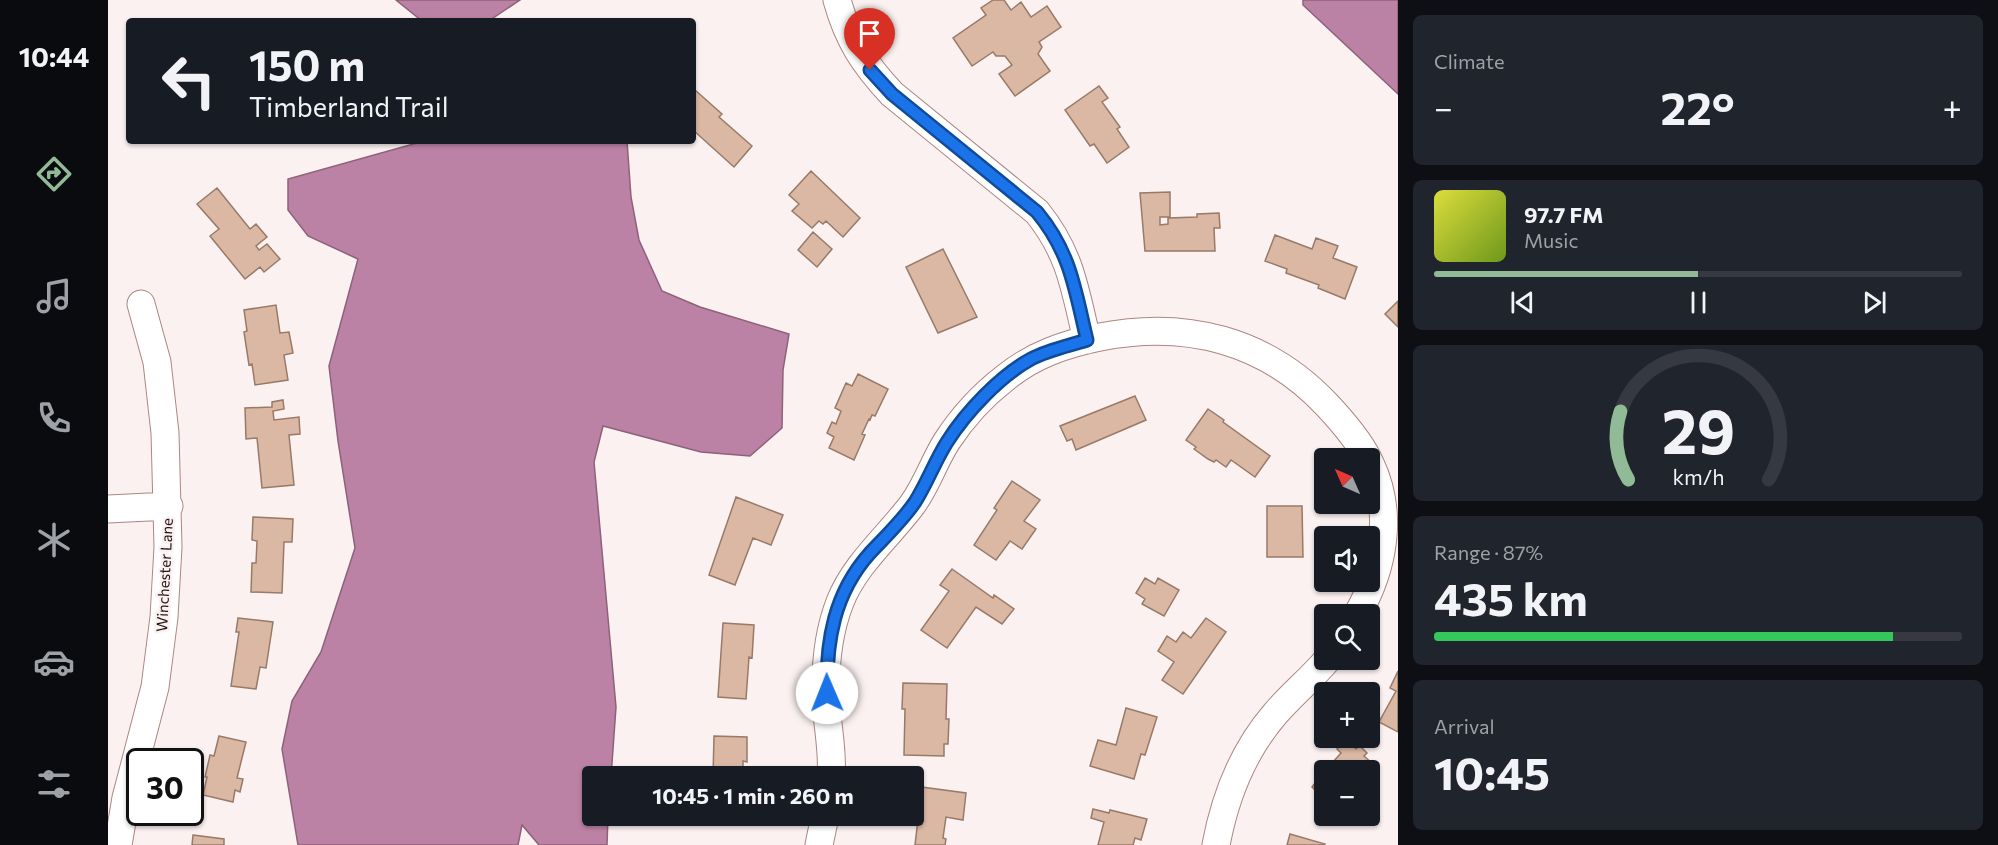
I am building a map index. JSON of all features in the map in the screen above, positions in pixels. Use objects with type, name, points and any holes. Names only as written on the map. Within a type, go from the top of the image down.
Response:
[{"type":"street","points":[[837,0],[855,48],[892,94],[1037,212],[1051,229],[1064,252],[1071,273],[1087,340]]},
{"type":"street","name":"Winchester Lane","points":[[118,845],[126,798],[155,687],[164,617],[169,506],[165,433],[157,362],[141,304]]},
{"type":"street","points":[[830,766],[826,658],[831,629],[841,600],[869,555],[915,502],[947,441],[982,398],[1030,359],[1087,340],[1112,335],[1151,332],[1189,333],[1219,338],[1251,350],[1282,366],[1315,392],[1339,417],[1360,448]]},
{"type":"street","points":[[1363,604],[1391,527],[1380,493]]},
{"type":"street","points":[[108,509],[169,506]]},
{"type":"street","points":[[1216,845],[1222,814],[1234,780],[1252,747],[1273,716],[1317,670]]},
{"type":"street","points":[[819,845],[823,826]]},
{"type":"shaded area","points":[[396,0],[520,0],[493,18],[418,18]]},
{"type":"shaded area","points":[[1303,0],[1398,0],[1398,94],[1303,5]]},
{"type":"shaded area","points":[[413,144],[627,144],[631,197],[639,240],[662,291],[700,307],[789,334],[783,370],[782,428],[750,456],[701,452],[603,426],[594,462],[616,707],[612,766],[582,766],[582,826],[608,826],[607,845],[539,845],[522,825],[518,845],[298,845],[282,749],[292,701],[321,652],[355,548],[329,366],[358,259],[308,236],[288,210],[288,179]]},
{"type":"building","points":[[993,0],[1004,0],[1011,10],[1021,2],[1031,17],[1047,6],[1061,27],[1039,42],[1042,47],[1038,54],[1050,71],[1015,96],[999,74],[1012,65],[1005,56],[996,56],[993,52],[972,66],[953,38],[986,15],[981,8]]},
{"type":"building","points":[[1099,86],[1108,98],[1102,102],[1120,127],[1117,129],[1129,147],[1107,163],[1094,144],[1090,146],[1065,110]]},
{"type":"building","points":[[696,91],[722,114],[719,117],[752,146],[734,167],[696,133]]},
{"type":"building","points":[[811,171],[860,218],[843,237],[826,221],[823,224],[819,221],[812,228],[792,211],[799,204],[789,195]]},
{"type":"building","points":[[217,188],[250,229],[256,224],[267,237],[256,246],[259,250],[267,244],[280,259],[264,272],[260,267],[245,279],[210,236],[219,229],[197,204]]},
{"type":"building","points":[[1170,192],[1170,217],[1160,217],[1160,225],[1168,224],[1168,218],[1197,217],[1197,214],[1219,213],[1220,228],[1214,228],[1215,251],[1145,251],[1140,193]]},
{"type":"building","points":[[813,232],[832,249],[817,267],[798,250]]},
{"type":"building","points":[[1275,235],[1312,249],[1316,238],[1338,246],[1333,258],[1357,267],[1345,299],[1318,288],[1319,285],[1286,273],[1287,269],[1265,261]]},
{"type":"building","points":[[943,249],[977,317],[938,333],[906,267]]},
{"type":"building","points":[[1398,301],[1398,327],[1385,314]]},
{"type":"building","points":[[276,305],[280,333],[289,332],[293,353],[284,355],[288,380],[255,385],[252,364],[249,365],[244,332],[247,331],[244,310]]},
{"type":"building","points":[[858,374],[888,389],[875,416],[872,415],[869,419],[854,460],[829,448],[834,437],[827,433],[832,422],[836,424],[841,411],[835,408],[846,383],[852,386]]},
{"type":"building","points":[[1135,396],[1146,420],[1076,450],[1072,439],[1067,441],[1060,426]]},
{"type":"building","points":[[283,400],[284,409],[273,411],[274,420],[299,417],[300,434],[289,435],[294,485],[262,488],[257,438],[246,439],[245,408],[272,407],[272,402]]},
{"type":"building","points":[[1208,409],[1270,456],[1255,477],[1231,460],[1226,467],[1216,460],[1214,462],[1208,459],[1186,440]]},
{"type":"building","points":[[1012,481],[1040,500],[1024,521],[1036,529],[1022,549],[1010,541],[996,560],[974,545],[997,510],[994,508]]},
{"type":"building","points":[[736,497],[783,515],[771,545],[753,538],[735,585],[709,575]]},
{"type":"building","points":[[1267,506],[1302,506],[1303,557],[1267,557]]},
{"type":"building","points":[[253,517],[293,519],[292,542],[284,542],[282,593],[251,592],[252,563],[256,563],[257,541],[252,540]]},
{"type":"building","points":[[952,569],[993,598],[994,595],[1014,609],[1002,624],[976,607],[947,648],[921,630],[949,591],[940,585]]},
{"type":"building","points":[[1145,578],[1155,584],[1158,578],[1179,590],[1164,616],[1142,604],[1145,599],[1136,593]]},
{"type":"building","points":[[238,618],[273,622],[266,668],[260,667],[256,689],[231,686],[239,632],[236,632]]},
{"type":"building","points":[[1206,618],[1226,632],[1183,694],[1162,680],[1174,662],[1158,651],[1167,636],[1176,642],[1183,632],[1191,638]]},
{"type":"building","points":[[723,623],[754,625],[746,699],[718,697]]},
{"type":"building","points":[[1398,671],[1398,732],[1380,723],[1396,691],[1390,688]]},
{"type":"building","points":[[903,683],[947,684],[948,744],[944,744],[944,756],[904,755]]},
{"type":"building","points":[[1126,708],[1157,717],[1145,755],[1141,754],[1134,779],[1090,766],[1098,740],[1116,745]]},
{"type":"building","points":[[219,736],[246,742],[237,778],[243,779],[240,792],[235,790],[233,802],[204,795],[210,755],[214,756]]},
{"type":"building","points":[[714,736],[747,737],[747,762],[743,761],[743,766],[713,766]]},
{"type":"building","points":[[1362,748],[1367,753],[1364,756],[1368,760],[1335,760],[1341,753],[1337,749]]},
{"type":"building","points":[[924,787],[966,793],[963,820],[946,817],[943,838],[946,839],[945,845],[915,845],[917,826],[924,826]]},
{"type":"building","points":[[1093,809],[1109,813],[1110,810],[1147,819],[1141,840],[1135,838],[1133,845],[1098,845],[1104,822],[1091,818]]},
{"type":"building","points":[[1290,834],[1325,844],[1287,845]]},
{"type":"building","points":[[193,835],[224,839],[224,845],[192,845]]},
{"type":"route","points":[[827,693],[826,658],[831,629],[841,600],[869,555],[915,502],[947,441],[982,398],[1030,359],[1087,340],[1071,273],[1064,252],[1051,229],[1037,212],[892,94],[870,70]]}]
